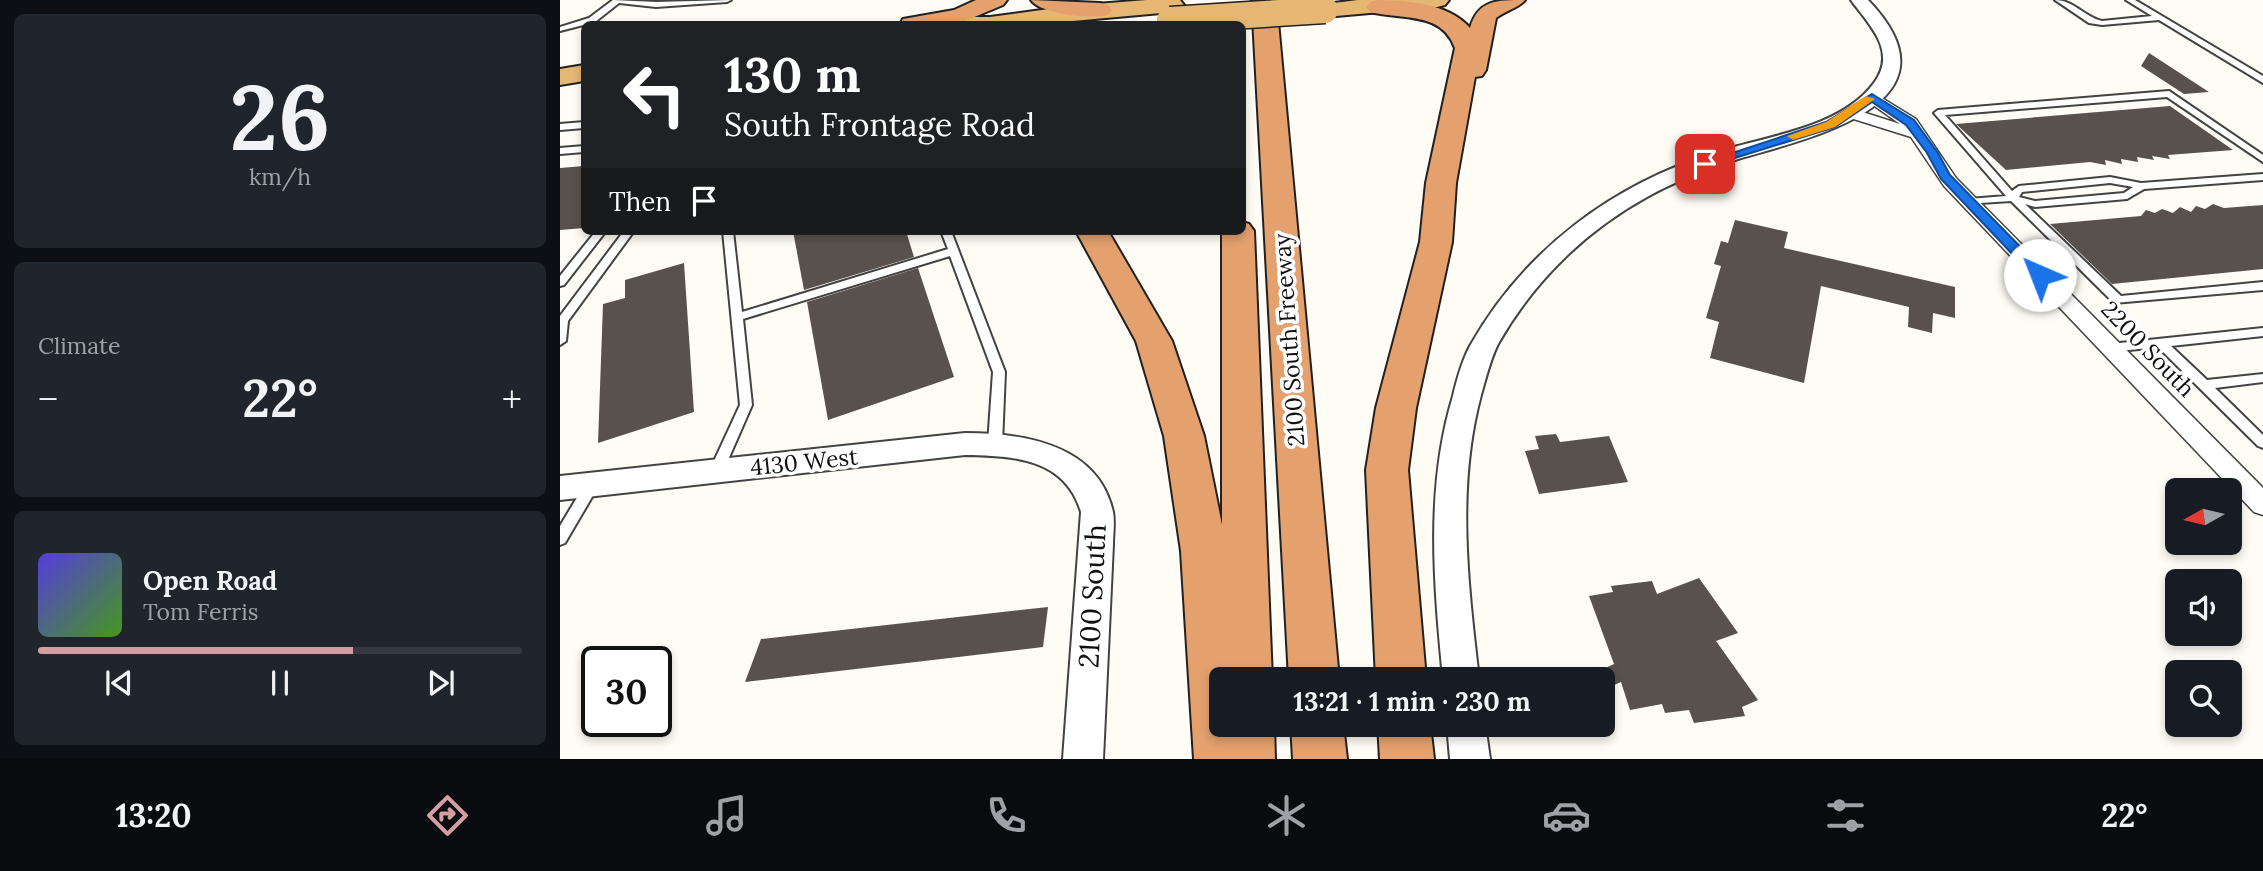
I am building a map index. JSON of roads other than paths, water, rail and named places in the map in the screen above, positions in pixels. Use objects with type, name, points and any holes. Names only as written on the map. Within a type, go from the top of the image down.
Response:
[{"type":"highway","points":[[932,21],[953,18],[995,0]]},
{"type":"highway","points":[[1043,0],[1099,17]]},
{"type":"highway","points":[[1233,0],[1234,21]]},
{"type":"highway","points":[[1171,13],[1262,0]]},
{"type":"highway","name":"2100 South Freeway","points":[[1262,0],[1313,667]]},
{"type":"highway","points":[[1037,21],[1171,13],[1325,10],[1437,0]]},
{"type":"highway","points":[[1441,183],[1480,48],[1482,20],[1494,8],[1513,0]]},
{"type":"highway","points":[[1378,7],[1410,10],[1437,17],[1456,27],[1466,41],[1467,53],[1441,183],[1436,242],[1396,408],[1387,470],[1400,667]]},
{"type":"highway","points":[[560,60],[581,58]]},
{"type":"highway","points":[[560,76],[581,74]]},
{"type":"highway","points":[[1094,235],[1154,341],[1184,436],[1204,551],[1222,759]]},
{"type":"highway","name":"2100 South Freeway","points":[[1238,235],[1247,667]]},
{"type":"highway","points":[[1248,737],[1248,759]]},
{"type":"highway","points":[[1318,737],[1320,759]]},
{"type":"highway","points":[[1405,737],[1407,759]]},
{"type":"street","points":[[1460,667],[1450,579],[1449,489],[1460,413],[1482,348],[1514,298],[1552,254],[1593,219],[1650,185],[1725,156],[1830,124],[1872,97],[1888,77],[1894,59],[1893,44],[1885,28],[1859,0]]},
{"type":"street","name":"2200 South","points":[[1872,97],[1910,123],[1932,153],[1945,177],[2263,505]]},
{"type":"street","points":[[1850,113],[1916,134]]},
{"type":"street","name":"4130 West","points":[[560,488],[965,444],[995,444],[1048,454]]},
{"type":"street","name":"2100 South","points":[[1048,454],[1072,470],[1087,488],[1097,510],[1083,759]]},
{"type":"street","points":[[1467,737],[1470,759]]},
{"type":"lane","points":[[588,21],[618,0],[645,4],[727,0]]},
{"type":"lane","points":[[2059,0],[2092,21],[2102,23],[2161,18]]},
{"type":"lane","points":[[2130,0],[2263,80]]},
{"type":"lane","points":[[560,29],[581,23]]},
{"type":"lane","points":[[2263,159],[2169,93],[1938,113],[2013,198],[2118,300],[2263,286]]},
{"type":"lane","points":[[560,127],[581,125]]},
{"type":"lane","points":[[560,151],[581,149]]},
{"type":"lane","points":[[2013,198],[2019,188],[2110,180],[2141,186],[2263,177]]},
{"type":"lane","points":[[1969,202],[2013,198],[2035,204],[2127,196],[2141,186]]},
{"type":"lane","points":[[560,283],[566,269],[597,235]]},
{"type":"lane","points":[[560,341],[562,321],[626,235]]},
{"type":"lane","points":[[716,472],[746,405],[728,235]]},
{"type":"lane","points":[[948,235],[999,372],[995,444]]},
{"type":"lane","points":[[737,317],[954,251]]},
{"type":"lane","points":[[2110,348],[2263,332]]},
{"type":"lane","points":[[2161,343],[2263,443]]},
{"type":"lane","points":[[2204,384],[2263,378]]},
{"type":"lane","points":[[560,538],[592,485]]}]
